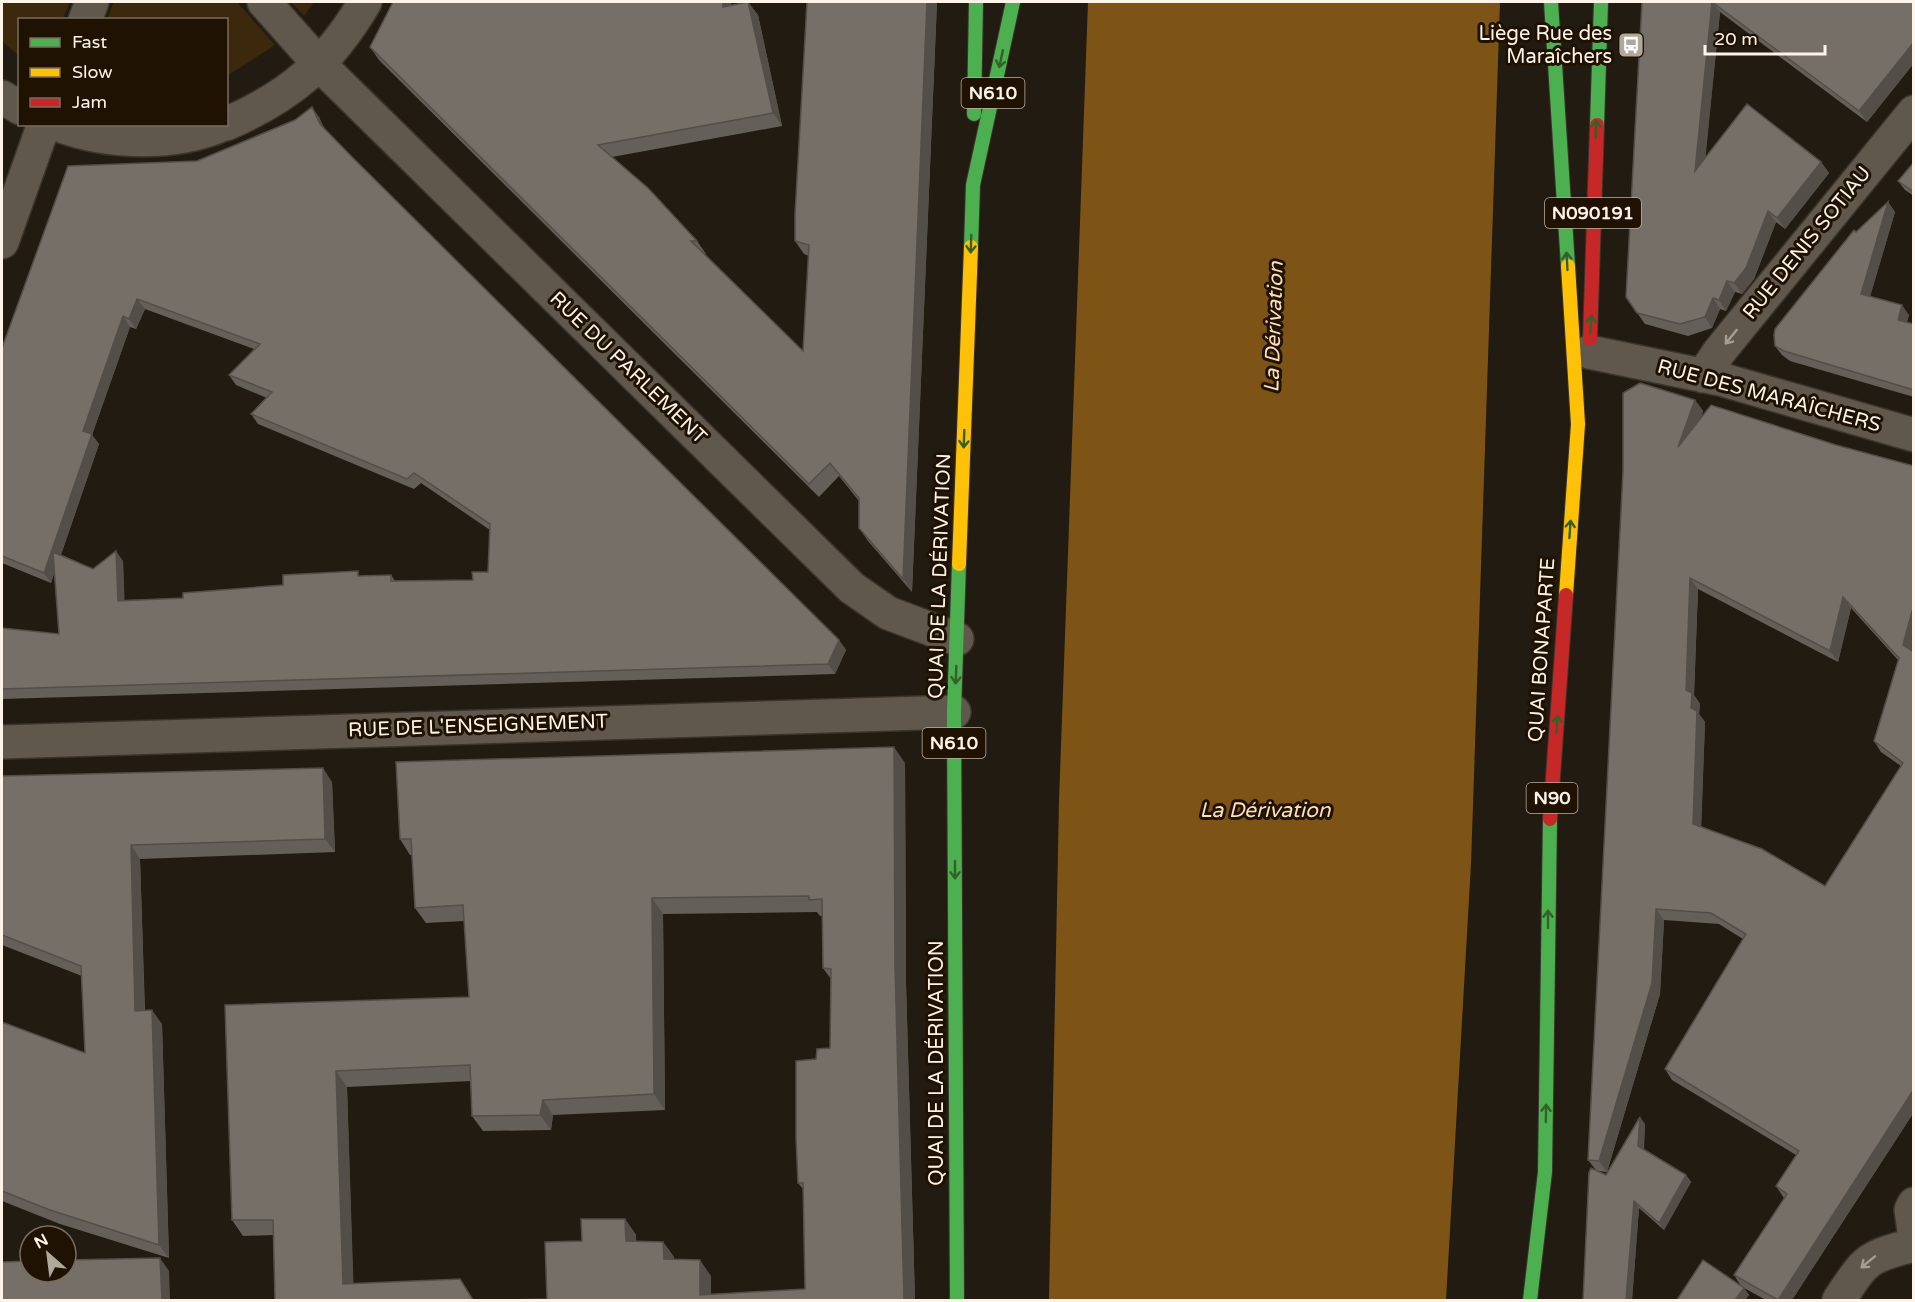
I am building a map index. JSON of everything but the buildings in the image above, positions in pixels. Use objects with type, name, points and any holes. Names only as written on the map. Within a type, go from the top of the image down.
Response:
[{"type":"main road","name":"N610","points":[[974,185],[976,2]]},
{"type":"main road","name":"QUAI DE LA DÉRIVATION","points":[[957,1300],[954,712],[974,185],[1013,2]]},
{"type":"main road","name":"QUAI BONAPARTE","points":[[1530,1300],[1545,1172],[1549,834],[1578,424],[1551,2]]},
{"type":"main road","name":"N090191","points":[[1578,424],[1589,352],[1600,2]]},
{"type":"main road","points":[[1545,1172],[1546,1289]]},
{"type":"street","points":[[86,18],[92,2]]},
{"type":"street","name":"RUE DU PARLEMENT","points":[[264,2],[320,65],[852,588],[888,613],[957,639]]},
{"type":"street","points":[[228,123],[256,111],[290,90],[320,65],[346,34],[365,2]]},
{"type":"street","points":[[2,97],[18,107]]},
{"type":"street","name":"RUE DENIS SOTIAU","points":[[1703,376],[1727,342],[1914,112]]},
{"type":"street","points":[[2,243],[43,126]]},
{"type":"street","points":[[64,126],[102,136],[141,140],[181,136],[218,126]]},
{"type":"street","name":"RUE DES MARAÎCHERS","points":[[1589,352],[1703,376],[1914,435]]},
{"type":"street","name":"RUE DE L'ENSEIGNEMENT","points":[[2,742],[954,712]]},
{"type":"street","points":[[1914,1204],[1911,1210],[1914,1231]]},
{"type":"street","points":[[1839,1300],[1863,1264],[1880,1253],[1914,1245]]},
{"type":"shaded area","points":[[2,2],[70,2],[63,18],[18,18],[18,55],[2,41]]},
{"type":"shaded area","points":[[114,2],[237,2],[275,45],[228,75],[228,18],[107,18]]},
{"type":"shaded area","points":[[291,2],[314,2],[304,16]]},
{"type":"water","name":"La Dérivation","points":[[1088,2],[1500,2],[1471,864],[1446,1300],[1049,1300],[1059,801]]},
{"type":"traffic: fast","points":[[974,114],[976,2]]},
{"type":"traffic: fast","points":[[971,247],[973,185],[1013,2]]},
{"type":"traffic: fast","points":[[1551,2],[1568,266]]},
{"type":"traffic: fast","points":[[1597,125],[1601,2]]},
{"type":"traffic: fast","points":[[957,1300],[954,712],[959,564]]},
{"type":"traffic: fast","points":[[1530,1300],[1545,1172],[1550,819]]},
{"type":"traffic: slow","points":[[959,564],[971,247]]},
{"type":"traffic: slow","points":[[1566,595],[1578,424],[1568,266]]},
{"type":"traffic: jam","points":[[1590,339],[1597,125]]},
{"type":"traffic: jam","points":[[1550,819],[1566,595]]},
{"type":"place","name":"Liège Rue des Maraîchers","points":[[1631,45]]}]
